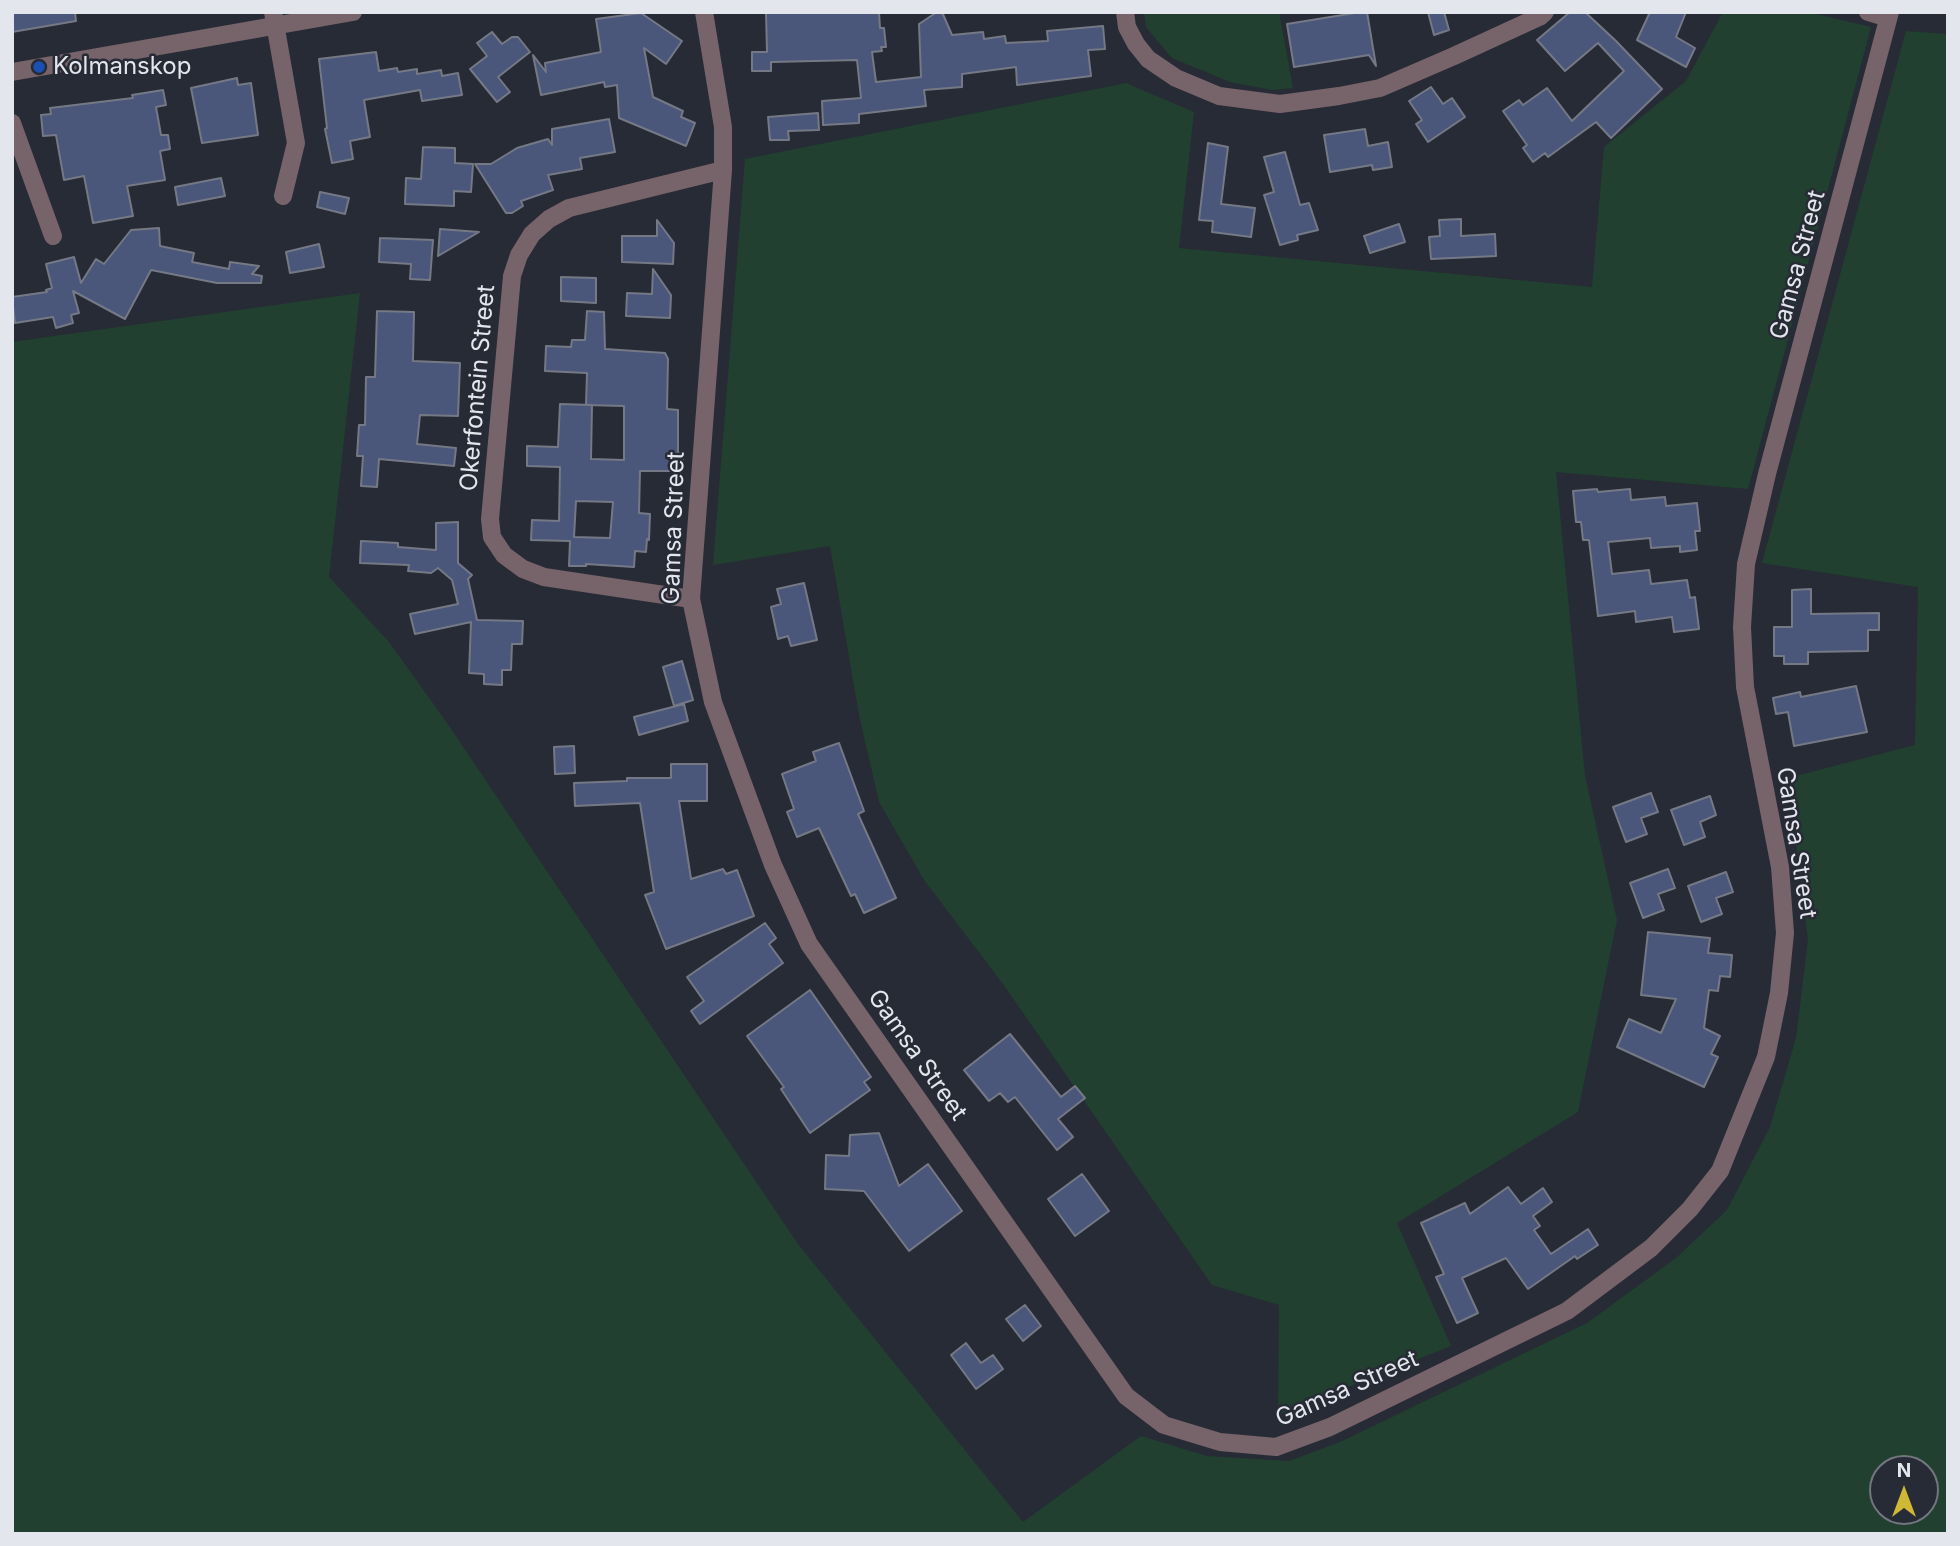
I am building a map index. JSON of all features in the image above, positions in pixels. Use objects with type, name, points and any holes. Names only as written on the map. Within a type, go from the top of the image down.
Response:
[{"type":"street","points":[[12,72],[274,19],[353,12]]},
{"type":"street","name":"Gamsa Street","points":[[704,12],[723,127],[723,170],[691,599],[713,702],[774,865],[809,944],[1126,1396],[1164,1425],[1220,1442],[1276,1447],[1330,1427],[1567,1311],[1651,1248],[1690,1209],[1720,1171],[1766,1057],[1779,993],[1785,933],[1780,867],[1745,687],[1742,627],[1746,564],[1889,15]]},
{"type":"street","points":[[1125,12],[1127,27],[1136,44],[1149,59],[1176,78],[1219,96],[1280,103],[1380,88],[1545,12]]},
{"type":"street","points":[[1868,12],[1889,15]]},
{"type":"street","points":[[274,19],[296,144],[283,196]]},
{"type":"street","points":[[12,123],[53,236]]},
{"type":"street","name":"Okerfontein Street","points":[[691,599],[544,577],[523,569],[504,555],[492,537],[490,519],[512,276],[519,256],[532,234],[549,219],[569,208],[723,170]]},
{"type":"green space","points":[[1144,12],[1279,12],[1293,88],[1272,90],[1230,82],[1172,58],[1146,27]]},
{"type":"green space","points":[[1723,12],[1808,12],[1871,27],[1748,489],[1556,472],[1585,776],[1617,920],[1578,1112],[1397,1223],[1451,1346],[1278,1415],[1279,1305],[1212,1285],[1003,984],[924,880],[879,802],[859,715],[830,546],[713,565],[745,159],[1126,83],[1194,112],[1179,248],[1592,287],[1604,147],[1686,81]]},
{"type":"green space","points":[[1906,31],[1948,34],[1948,1534],[12,1534],[12,342],[360,293],[329,577],[389,642],[445,720],[798,1244],[1023,1522],[1141,1436],[1207,1456],[1289,1461],[1340,1442],[1587,1323],[1676,1258],[1727,1210],[1770,1127],[1796,1038],[1808,940],[1788,778],[1915,745],[1918,587],[1762,563]]},
{"type":"building","points":[[12,12],[75,12],[76,21],[12,32]]},
{"type":"building","points":[[766,12],[879,12],[880,28],[884,28],[886,47],[881,47],[882,51],[872,52],[876,82],[921,77],[919,24],[937,12],[942,12],[952,35],[983,32],[984,39],[1005,36],[1006,43],[1048,41],[1047,31],[1103,26],[1105,49],[1088,50],[1091,76],[1017,85],[1016,67],[962,74],[962,87],[924,90],[926,106],[859,114],[859,123],[823,125],[822,101],[861,98],[857,60],[771,62],[771,71],[752,71],[752,52],[767,52]]},
{"type":"building","points":[[1367,12],[1376,66],[1369,55],[1294,67],[1287,24]]},
{"type":"building","points":[[1428,12],[1444,12],[1449,30],[1434,35]]},
{"type":"building","points":[[1570,12],[1585,12],[1662,89],[1611,138],[1596,122],[1548,157],[1545,153],[1533,162],[1523,148],[1527,145],[1503,111],[1519,100],[1523,105],[1547,88],[1572,121],[1624,71],[1598,43],[1565,71],[1537,40]]},
{"type":"building","points":[[1650,12],[1686,12],[1676,37],[1695,48],[1686,67],[1637,40]]},
{"type":"building","points":[[641,13],[682,41],[666,64],[644,48],[653,97],[683,111],[681,117],[695,123],[686,146],[619,118],[617,85],[605,87],[604,82],[541,95],[533,55],[546,72],[545,63],[601,52],[596,19]]},
{"type":"building","points":[[492,32],[502,44],[512,37],[518,37],[530,52],[498,77],[510,92],[497,102],[470,69],[487,56],[477,43]]},
{"type":"building","points":[[376,52],[379,71],[397,68],[398,72],[417,69],[417,74],[441,70],[442,76],[458,73],[462,95],[422,101],[420,90],[364,100],[370,137],[350,141],[353,159],[332,163],[325,129],[319,59]]},
{"type":"building","points":[[237,78],[238,85],[251,83],[258,135],[202,143],[191,88]]},
{"type":"building","points":[[1431,87],[1443,104],[1452,98],[1465,117],[1428,142],[1416,124],[1422,120],[1409,101]]},
{"type":"building","points":[[163,90],[166,105],[156,107],[161,135],[168,135],[170,149],[160,151],[165,180],[127,186],[133,216],[93,223],[84,176],[64,180],[56,135],[43,136],[41,115],[51,114],[50,108],[133,98],[132,95]]},
{"type":"building","points":[[818,113],[819,130],[788,131],[789,140],[770,140],[768,117]]},
{"type":"building","points":[[609,119],[615,152],[580,158],[582,169],[548,175],[553,190],[521,201],[523,206],[512,213],[506,213],[475,164],[491,164],[517,148],[548,139],[552,145],[552,129]]},
{"type":"building","points":[[1365,129],[1368,146],[1388,142],[1392,167],[1373,170],[1372,165],[1330,172],[1324,135]]},
{"type":"building","points":[[1208,143],[1228,147],[1221,204],[1255,208],[1251,237],[1212,232],[1213,221],[1199,220]]},
{"type":"building","points":[[423,147],[455,148],[455,163],[473,164],[471,192],[454,191],[454,206],[405,204],[406,178],[421,179]]},
{"type":"building","points":[[1285,152],[1300,205],[1309,203],[1318,230],[1297,235],[1298,240],[1280,245],[1264,195],[1274,192],[1264,157]]},
{"type":"building","points":[[221,178],[225,196],[178,205],[175,187]]},
{"type":"building","points":[[320,192],[349,198],[345,214],[317,207]]},
{"type":"building","points":[[1461,219],[1461,236],[1495,234],[1496,256],[1431,259],[1429,237],[1440,236],[1439,220]]},
{"type":"building","points":[[657,220],[674,243],[673,264],[622,262],[622,236],[657,236]]},
{"type":"building","points":[[1399,224],[1405,242],[1370,253],[1364,236]]},
{"type":"building","points":[[159,228],[160,246],[194,253],[192,262],[229,269],[230,262],[259,266],[252,274],[262,276],[261,283],[217,283],[151,270],[125,319],[73,291],[79,313],[71,315],[73,323],[56,328],[53,317],[15,323],[12,297],[47,292],[46,290],[52,288],[46,264],[74,257],[81,283],[96,259],[104,264],[131,230]]},
{"type":"building","points":[[440,229],[479,232],[438,256]]},
{"type":"building","points":[[380,238],[433,240],[430,280],[410,279],[411,264],[379,262]]},
{"type":"building","points":[[319,244],[324,267],[290,273],[286,252]]},
{"type":"building","points":[[653,269],[671,295],[670,318],[626,316],[627,293],[652,294]]},
{"type":"building","points":[[561,277],[596,278],[596,303],[561,301]]},
{"type":"building","points":[[377,311],[414,312],[413,361],[460,363],[458,416],[420,415],[417,444],[456,448],[454,466],[379,459],[377,487],[361,486],[363,456],[357,456],[359,425],[365,425],[366,377],[375,377]]},
{"type":"building","points":[[587,311],[604,312],[605,349],[665,353],[668,359],[667,409],[678,410],[678,453],[683,453],[683,471],[640,471],[639,513],[650,514],[649,540],[647,539],[646,552],[635,551],[634,567],[586,564],[569,566],[570,541],[531,540],[532,520],[559,521],[560,467],[527,466],[527,446],[558,447],[560,404],[586,405],[587,373],[545,371],[546,346],[571,347],[572,340],[585,340]],"holes":[[[592,405],[624,406],[624,460],[591,459]],[[576,501],[613,502],[610,538],[574,537]]]},
{"type":"building","points":[[1597,489],[1598,492],[1630,489],[1631,500],[1665,497],[1666,506],[1697,503],[1700,531],[1695,531],[1697,550],[1680,552],[1680,546],[1651,548],[1650,538],[1608,542],[1612,574],[1649,570],[1651,584],[1687,580],[1690,598],[1695,597],[1699,629],[1674,632],[1672,617],[1636,622],[1635,611],[1598,616],[1589,540],[1583,540],[1581,522],[1576,522],[1573,491]]},
{"type":"building","points":[[458,522],[458,563],[472,575],[468,579],[477,620],[523,621],[522,644],[512,644],[511,670],[502,670],[502,685],[484,684],[484,674],[469,673],[471,622],[415,634],[410,614],[458,604],[452,580],[438,568],[431,573],[408,571],[409,565],[360,563],[361,541],[398,543],[398,547],[436,550],[436,523]]},
{"type":"building","points":[[804,583],[817,640],[791,646],[788,636],[778,639],[771,607],[781,604],[777,589]]},
{"type":"building","points":[[1811,589],[1811,614],[1879,613],[1879,630],[1868,630],[1868,651],[1808,652],[1808,664],[1784,664],[1784,656],[1774,656],[1774,627],[1792,627],[1792,590]]},
{"type":"building","points":[[682,661],[693,700],[674,706],[663,667]]},
{"type":"building","points":[[1856,686],[1867,732],[1794,746],[1788,712],[1776,714],[1773,698],[1800,692],[1801,697]]},
{"type":"building","points":[[684,704],[688,721],[639,735],[634,717]]},
{"type":"building","points":[[839,743],[864,811],[858,814],[896,898],[864,913],[855,894],[851,896],[819,828],[797,837],[787,812],[794,809],[782,774],[816,761],[813,752]]},
{"type":"building","points":[[574,746],[575,773],[555,774],[554,747]]},
{"type":"building","points":[[671,764],[707,764],[707,801],[679,801],[691,879],[723,869],[726,874],[737,870],[754,916],[666,949],[645,895],[654,892],[640,803],[575,806],[574,783],[627,781],[627,778],[671,778]]},
{"type":"building","points":[[1651,793],[1658,812],[1641,818],[1647,834],[1626,842],[1613,807]]},
{"type":"building","points":[[1710,796],[1716,815],[1700,822],[1705,837],[1684,845],[1671,810]]},
{"type":"building","points":[[1668,869],[1675,888],[1658,894],[1664,910],[1643,918],[1630,883]]},
{"type":"building","points":[[1726,872],[1733,892],[1716,898],[1722,914],[1701,922],[1688,886]]},
{"type":"building","points":[[765,923],[776,938],[769,944],[783,963],[700,1024],[691,1011],[704,1001],[687,977]]},
{"type":"building","points":[[1648,932],[1710,938],[1708,953],[1732,955],[1730,977],[1720,976],[1718,991],[1709,990],[1704,1028],[1720,1036],[1711,1054],[1718,1057],[1704,1087],[1617,1047],[1629,1019],[1661,1033],[1676,999],[1641,995]]},
{"type":"building","points":[[810,990],[871,1077],[864,1082],[870,1090],[810,1133],[781,1089],[784,1087],[747,1036]]},
{"type":"building","points":[[1010,1034],[1061,1097],[1075,1086],[1085,1098],[1058,1119],[1073,1137],[1057,1150],[1015,1097],[1008,1102],[1000,1093],[989,1101],[964,1070]]},
{"type":"building","points":[[879,1133],[899,1186],[928,1164],[962,1211],[909,1251],[864,1191],[825,1189],[826,1155],[849,1156],[850,1135]]},
{"type":"building","points":[[1082,1174],[1109,1211],[1075,1236],[1048,1199]]},
{"type":"building","points":[[1508,1187],[1521,1204],[1543,1188],[1552,1202],[1533,1216],[1540,1226],[1534,1230],[1551,1254],[1588,1229],[1598,1245],[1577,1259],[1575,1256],[1528,1289],[1506,1258],[1462,1278],[1478,1313],[1457,1323],[1436,1277],[1444,1274],[1421,1223],[1465,1203],[1470,1214]]},
{"type":"building","points":[[1025,1305],[1041,1326],[1023,1341],[1006,1319]]},
{"type":"building","points":[[966,1343],[981,1363],[993,1355],[1003,1369],[976,1389],[951,1355]]},
{"type":"place","name":"Kolmanskop","points":[[39,67]]}]
